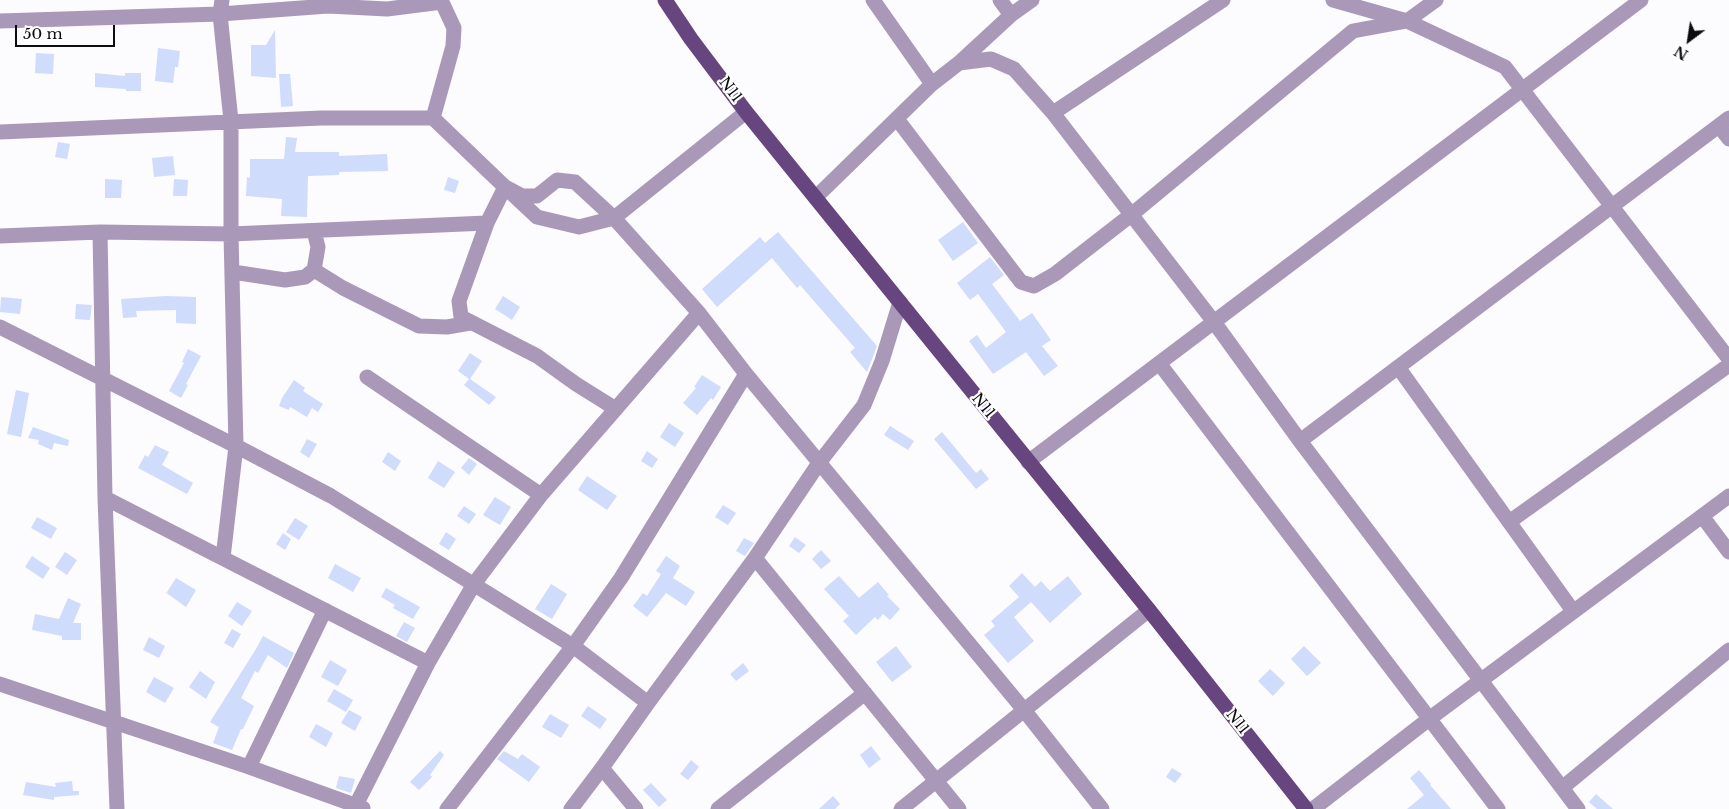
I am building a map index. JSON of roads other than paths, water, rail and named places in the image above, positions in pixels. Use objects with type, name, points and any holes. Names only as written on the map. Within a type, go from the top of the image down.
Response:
[{"type":"main road","name":"N11","points":[[664,0],[746,112],[1149,610],[1306,809]]},
{"type":"street","points":[[873,0],[932,84]]},
{"type":"street","points":[[1000,0],[1011,15]]},
{"type":"street","points":[[816,198],[932,84],[959,63],[1011,15],[1032,0]]},
{"type":"street","points":[[1053,113],[1223,0]]},
{"type":"street","points":[[1333,0],[1407,21],[1505,67],[1729,360]]},
{"type":"street","points":[[897,119],[1021,282],[1034,286],[1055,274],[1132,215],[1353,31],[1407,21],[1436,0]]},
{"type":"street","points":[[1028,462],[1641,0]]},
{"type":"street","points":[[0,21],[221,7],[328,6],[387,9],[441,1],[454,28],[453,46],[433,118]]},
{"type":"street","points":[[221,7],[231,121],[231,234],[236,446],[223,558]]},
{"type":"street","points":[[959,63],[991,59],[1014,69],[1053,113],[1214,322],[1300,441],[1578,809]]},
{"type":"street","points":[[0,132],[321,118],[433,118],[537,217],[579,227],[614,218],[746,112]]},
{"type":"street","points":[[1300,441],[1724,122],[1729,140]]},
{"type":"street","points":[[505,188],[522,196],[536,196],[557,180],[575,182],[614,218],[699,313],[746,374],[1024,710],[1102,809]]},
{"type":"street","points":[[505,188],[487,223],[459,301],[461,317],[537,356],[576,384],[616,409]]},
{"type":"street","points":[[0,236],[100,232],[231,234],[487,223]]},
{"type":"street","points":[[233,272],[285,280],[304,277],[314,270],[318,247],[314,230]]},
{"type":"street","points":[[100,232],[105,498],[118,809]]},
{"type":"street","points":[[314,270],[343,288],[420,326],[447,327],[470,323]]},
{"type":"street","points":[[571,809],[755,558],[819,463],[864,405],[882,361],[900,302]]},
{"type":"street","points":[[0,684],[249,767],[358,808],[428,663],[474,584],[542,495],[699,313]]},
{"type":"street","points":[[0,326],[331,496],[573,646],[648,703]]},
{"type":"street","points":[[1160,364],[1498,809]]},
{"type":"street","points":[[1509,522],[1729,365]]},
{"type":"street","points":[[1398,367],[1573,611]]},
{"type":"street","points":[[447,809],[573,646],[621,578],[746,374]]},
{"type":"street","points":[[367,377],[542,495]]},
{"type":"street","points":[[1313,809],[1429,719],[1729,496]]},
{"type":"street","points":[[105,498],[428,663]]},
{"type":"street","points":[[1702,516],[1729,552]]},
{"type":"street","points":[[755,558],[959,809]]},
{"type":"street","points":[[249,767],[325,610]]},
{"type":"street","points":[[901,809],[1149,610]]},
{"type":"street","points":[[1562,788],[1729,650]]},
{"type":"street","points":[[718,809],[865,693]]},
{"type":"street","points":[[602,768],[636,809]]}]
